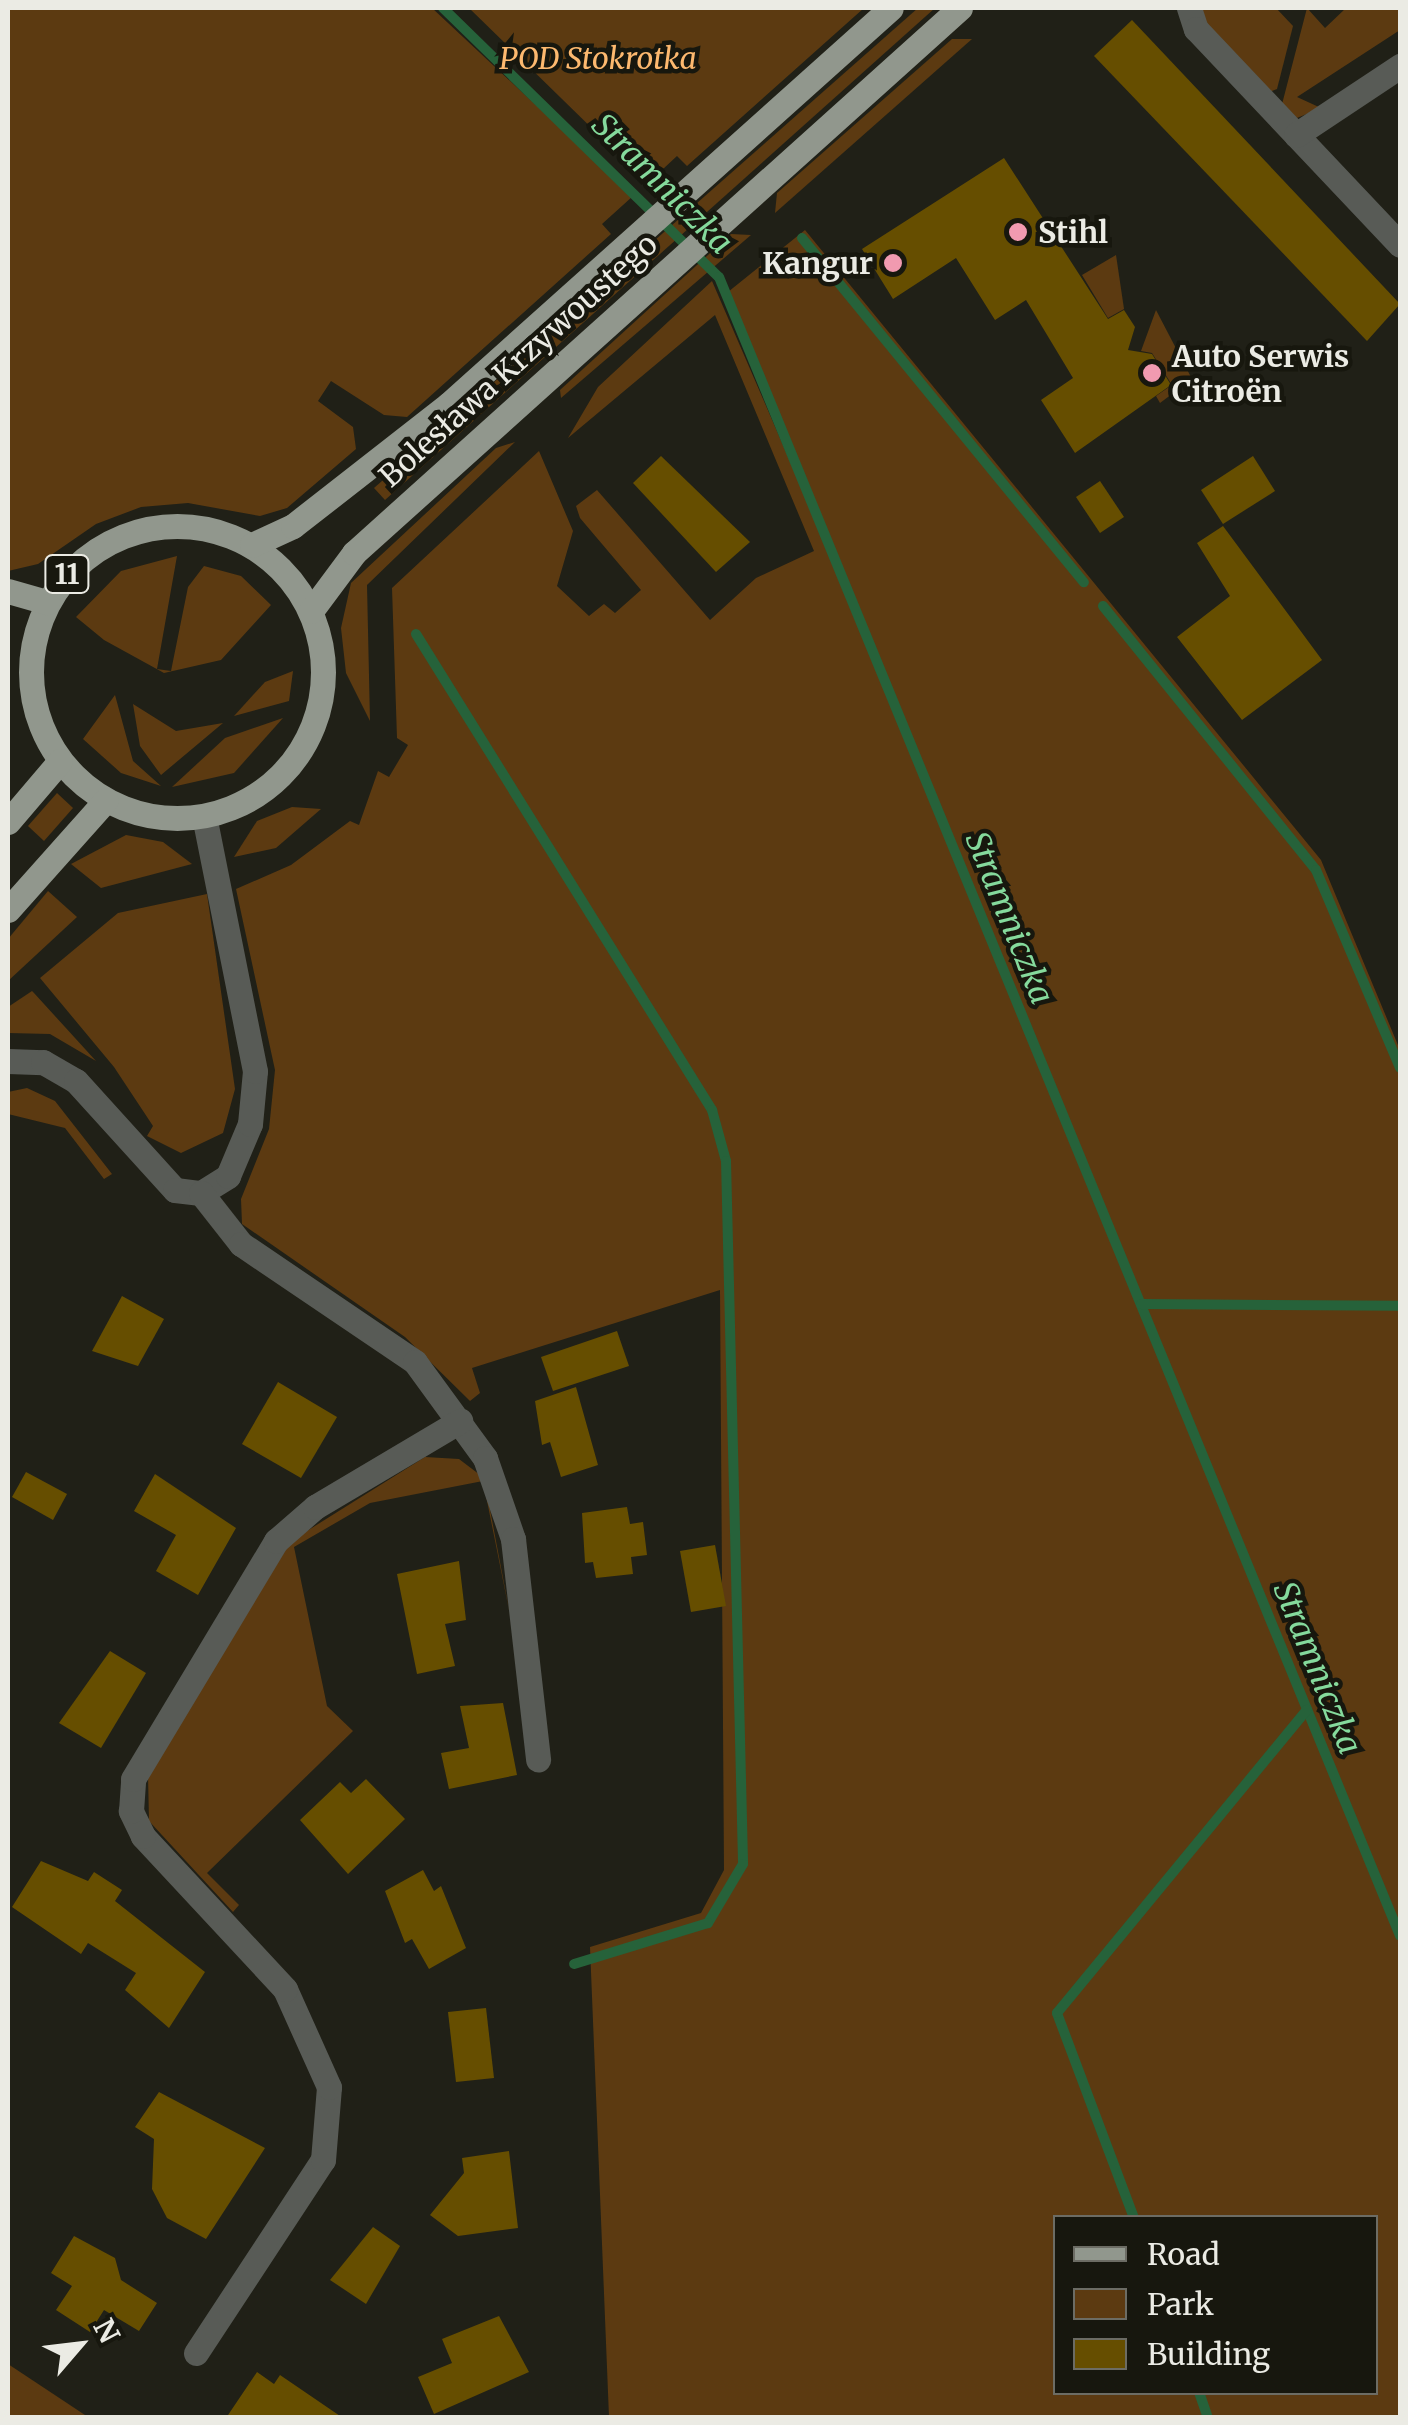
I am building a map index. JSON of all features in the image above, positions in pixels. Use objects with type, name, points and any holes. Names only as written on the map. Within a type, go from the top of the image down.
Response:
[{"type":"main road","name":"Bolesława Krzywoustego","points":[[252,545],[293,526],[421,427],[891,8]]},
{"type":"main road","name":"Bolesława Krzywoustego","points":[[310,611],[354,553],[960,8]]},
{"type":"main road","name":"11","points":[[185,525],[252,545],[310,611],[323,667],[309,734],[268,786],[204,816],[154,817],[106,800],[60,761],[36,713],[19,657],[48,602],[82,559],[130,532],[185,525]]},
{"type":"main road","name":"11","points":[[8,591],[48,602]]},
{"type":"main road","points":[[8,822],[60,761]]},
{"type":"main road","points":[[8,910],[106,800]]},
{"type":"street","points":[[1189,8],[1196,29],[1400,245]]},
{"type":"street","points":[[1296,135],[1400,66]]},
{"type":"street","points":[[201,1193],[236,1164],[255,1088],[204,816]]},
{"type":"street","points":[[8,1061],[60,1070],[164,1184],[201,1193],[240,1244],[405,1353],[460,1421],[498,1487],[513,1539],[538,1760]]},
{"type":"street","points":[[196,2353],[323,2160],[329,2087],[286,1989],[143,1836],[131,1810],[133,1780],[276,1541],[314,1507],[460,1421]]},
{"type":"green space","points":[[8,8],[432,8],[633,196],[602,224],[611,234],[407,417],[384,415],[331,381],[318,401],[353,427],[356,449],[287,508],[260,516],[188,503],[141,507],[96,524],[38,564],[8,571]]},
{"type":"green space","name":"POD Stokrotka","points":[[469,8],[864,8],[687,166],[677,156],[648,183]]},
{"type":"green space","points":[[918,8],[935,8],[385,500],[374,488]]},
{"type":"green space","points":[[1198,8],[1276,8],[1293,26],[1277,89],[1267,93],[1205,28]]},
{"type":"green space","points":[[1307,8],[1325,28],[1346,8],[1400,8],[1400,30],[1297,97],[1321,108],[1297,118],[1281,108]]},
{"type":"green space","points":[[952,39],[972,39],[775,213],[777,193]]},
{"type":"green space","points":[[805,230],[1321,860],[1400,1050],[1400,2417],[609,2417],[590,1947],[701,1913],[724,1870],[720,1290],[472,1368],[480,1393],[470,1401],[405,1337],[242,1224],[241,1199],[269,1129],[275,1070],[236,889],[291,865],[350,821],[359,825],[378,771],[389,777],[408,745],[397,738],[392,588],[539,451],[573,531],[557,586],[589,616],[604,604],[615,613],[641,590],[580,518],[576,506],[597,490],[710,620],[756,578],[814,551],[715,315],[568,438],[598,387],[712,281],[966,868],[728,292]]},
{"type":"green space","points":[[731,234],[751,235],[561,398],[560,390]]},
{"type":"green space","points":[[1116,255],[1124,309],[1108,318],[1082,275]]},
{"type":"green space","points":[[1156,310],[1192,379],[1160,403],[1156,396],[1172,385],[1152,353],[1141,351]]},
{"type":"green space","points":[[515,442],[367,585],[370,721],[346,673],[341,628],[351,583],[496,448]]},
{"type":"green space","points":[[177,556],[157,669],[171,671],[188,587],[204,566],[241,576],[271,605],[221,660],[164,673],[104,640],[76,617],[121,571]]},
{"type":"green space","points":[[293,671],[289,701],[234,716],[265,682]]},
{"type":"green space","points":[[115,695],[133,761],[161,786],[121,773],[83,739]]},
{"type":"green space","points":[[133,704],[176,731],[223,723],[161,775],[140,746]]},
{"type":"green space","points":[[283,718],[234,773],[172,787],[225,738]]},
{"type":"green space","points":[[57,793],[73,808],[44,841],[28,826]]},
{"type":"green space","points":[[292,807],[321,809],[276,848],[234,857],[257,821]]},
{"type":"green space","points":[[126,835],[163,842],[192,864],[101,888],[71,864]]},
{"type":"green space","points":[[48,891],[77,917],[8,981],[8,939]]},
{"type":"green space","points":[[207,894],[235,1089],[223,1133],[181,1153],[147,1136],[153,1126],[114,1067],[40,978],[118,913]]},
{"type":"green space","points":[[32,991],[96,1061],[50,1034],[8,1033],[8,1007]]},
{"type":"green space","points":[[27,1088],[55,1101],[112,1174],[104,1179],[65,1128],[8,1114],[8,1092]]},
{"type":"green space","points":[[425,1457],[459,1459],[484,1478],[511,1620],[483,1481],[370,1503],[294,1547],[327,1706],[353,1731],[207,1873],[239,1905],[233,1912],[149,1821],[148,1775],[291,1541]]},
{"type":"green space","points":[[8,2364],[88,2417],[8,2417]]},
{"type":"building","points":[[1132,20],[1400,304],[1367,341],[1094,56]]},
{"type":"building","points":[[1004,158],[1108,319],[1124,310],[1135,327],[1128,350],[1152,354],[1171,385],[1075,453],[1041,400],[1073,378],[1026,300],[995,320],[956,258],[893,299],[862,249]]},
{"type":"building","points":[[661,456],[750,542],[716,572],[633,483]]},
{"type":"building","points":[[1253,456],[1275,491],[1223,524],[1201,490]]},
{"type":"building","points":[[1100,481],[1124,517],[1100,533],[1076,497]]},
{"type":"building","points":[[1223,526],[1322,660],[1242,720],[1177,637],[1230,596],[1197,543]]},
{"type":"building","points":[[122,1296],[164,1319],[138,1366],[92,1351]]},
{"type":"building","points":[[617,1331],[629,1366],[553,1391],[541,1357]]},
{"type":"building","points":[[278,1382],[337,1417],[301,1478],[242,1444]]},
{"type":"building","points":[[576,1387],[598,1465],[561,1477],[550,1442],[542,1445],[535,1401]]},
{"type":"building","points":[[26,1472],[67,1494],[53,1520],[12,1497]]},
{"type":"building","points":[[155,1474],[236,1528],[198,1595],[156,1571],[176,1535],[134,1511]]},
{"type":"building","points":[[627,1507],[630,1524],[643,1522],[647,1555],[631,1557],[633,1574],[596,1578],[593,1562],[585,1563],[582,1513]]},
{"type":"building","points":[[715,1545],[726,1606],[691,1612],[680,1551]]},
{"type":"building","points":[[459,1561],[466,1620],[445,1624],[455,1666],[417,1674],[397,1574]]},
{"type":"building","points":[[110,1651],[146,1673],[101,1748],[59,1723]]},
{"type":"building","points":[[503,1703],[517,1775],[449,1789],[441,1753],[469,1748],[460,1706]]},
{"type":"building","points":[[366,1779],[405,1819],[348,1874],[300,1820],[340,1782],[351,1793]]},
{"type":"building","points":[[41,1861],[88,1881],[94,1872],[122,1890],[115,1901],[205,1972],[169,2028],[125,1990],[136,1973],[88,1943],[81,1954],[12,1907]]},
{"type":"building","points":[[423,1870],[434,1891],[441,1886],[466,1948],[429,1969],[412,1939],[405,1943],[385,1891]]},
{"type":"building","points":[[486,2008],[494,2078],[456,2082],[448,2012]]},
{"type":"building","points":[[159,2092],[265,2148],[206,2239],[167,2218],[152,2189],[154,2139],[135,2127]]},
{"type":"building","points":[[509,2151],[518,2228],[458,2236],[430,2215],[464,2173],[462,2158]]},
{"type":"building","points":[[373,2227],[400,2246],[366,2304],[330,2280]]},
{"type":"building","points":[[74,2236],[115,2258],[121,2280],[157,2303],[139,2331],[104,2310],[90,2332],[56,2310],[72,2286],[51,2273]]},
{"type":"building","points":[[499,2316],[529,2372],[434,2414],[418,2377],[452,2363],[442,2339]]},
{"type":"building","points":[[257,2372],[274,2384],[280,2375],[343,2418],[226,2418]]},
{"type":"waterway","name":"Stramniczka","points":[[443,8],[719,277],[1400,1936]]},
{"type":"waterway","points":[[802,238],[1084,582]]},
{"type":"waterway","points":[[1103,606],[1316,870],[1400,1068]]},
{"type":"waterway","points":[[416,634],[712,1110],[726,1161],[743,1864],[708,1923],[574,1964]]},
{"type":"waterway","points":[[1141,1304],[1400,1306]]},
{"type":"waterway","points":[[1133,2215],[1057,2013],[1307,1710]]},
{"type":"waterway","points":[[1200,2395],[1208,2418]]},
{"type":"place","name":"Stihl","points":[[1018,232]]},
{"type":"place","name":"Kangur","points":[[893,263]]},
{"type":"place","name":"Auto Serwis Citroën","points":[[1152,373]]}]
